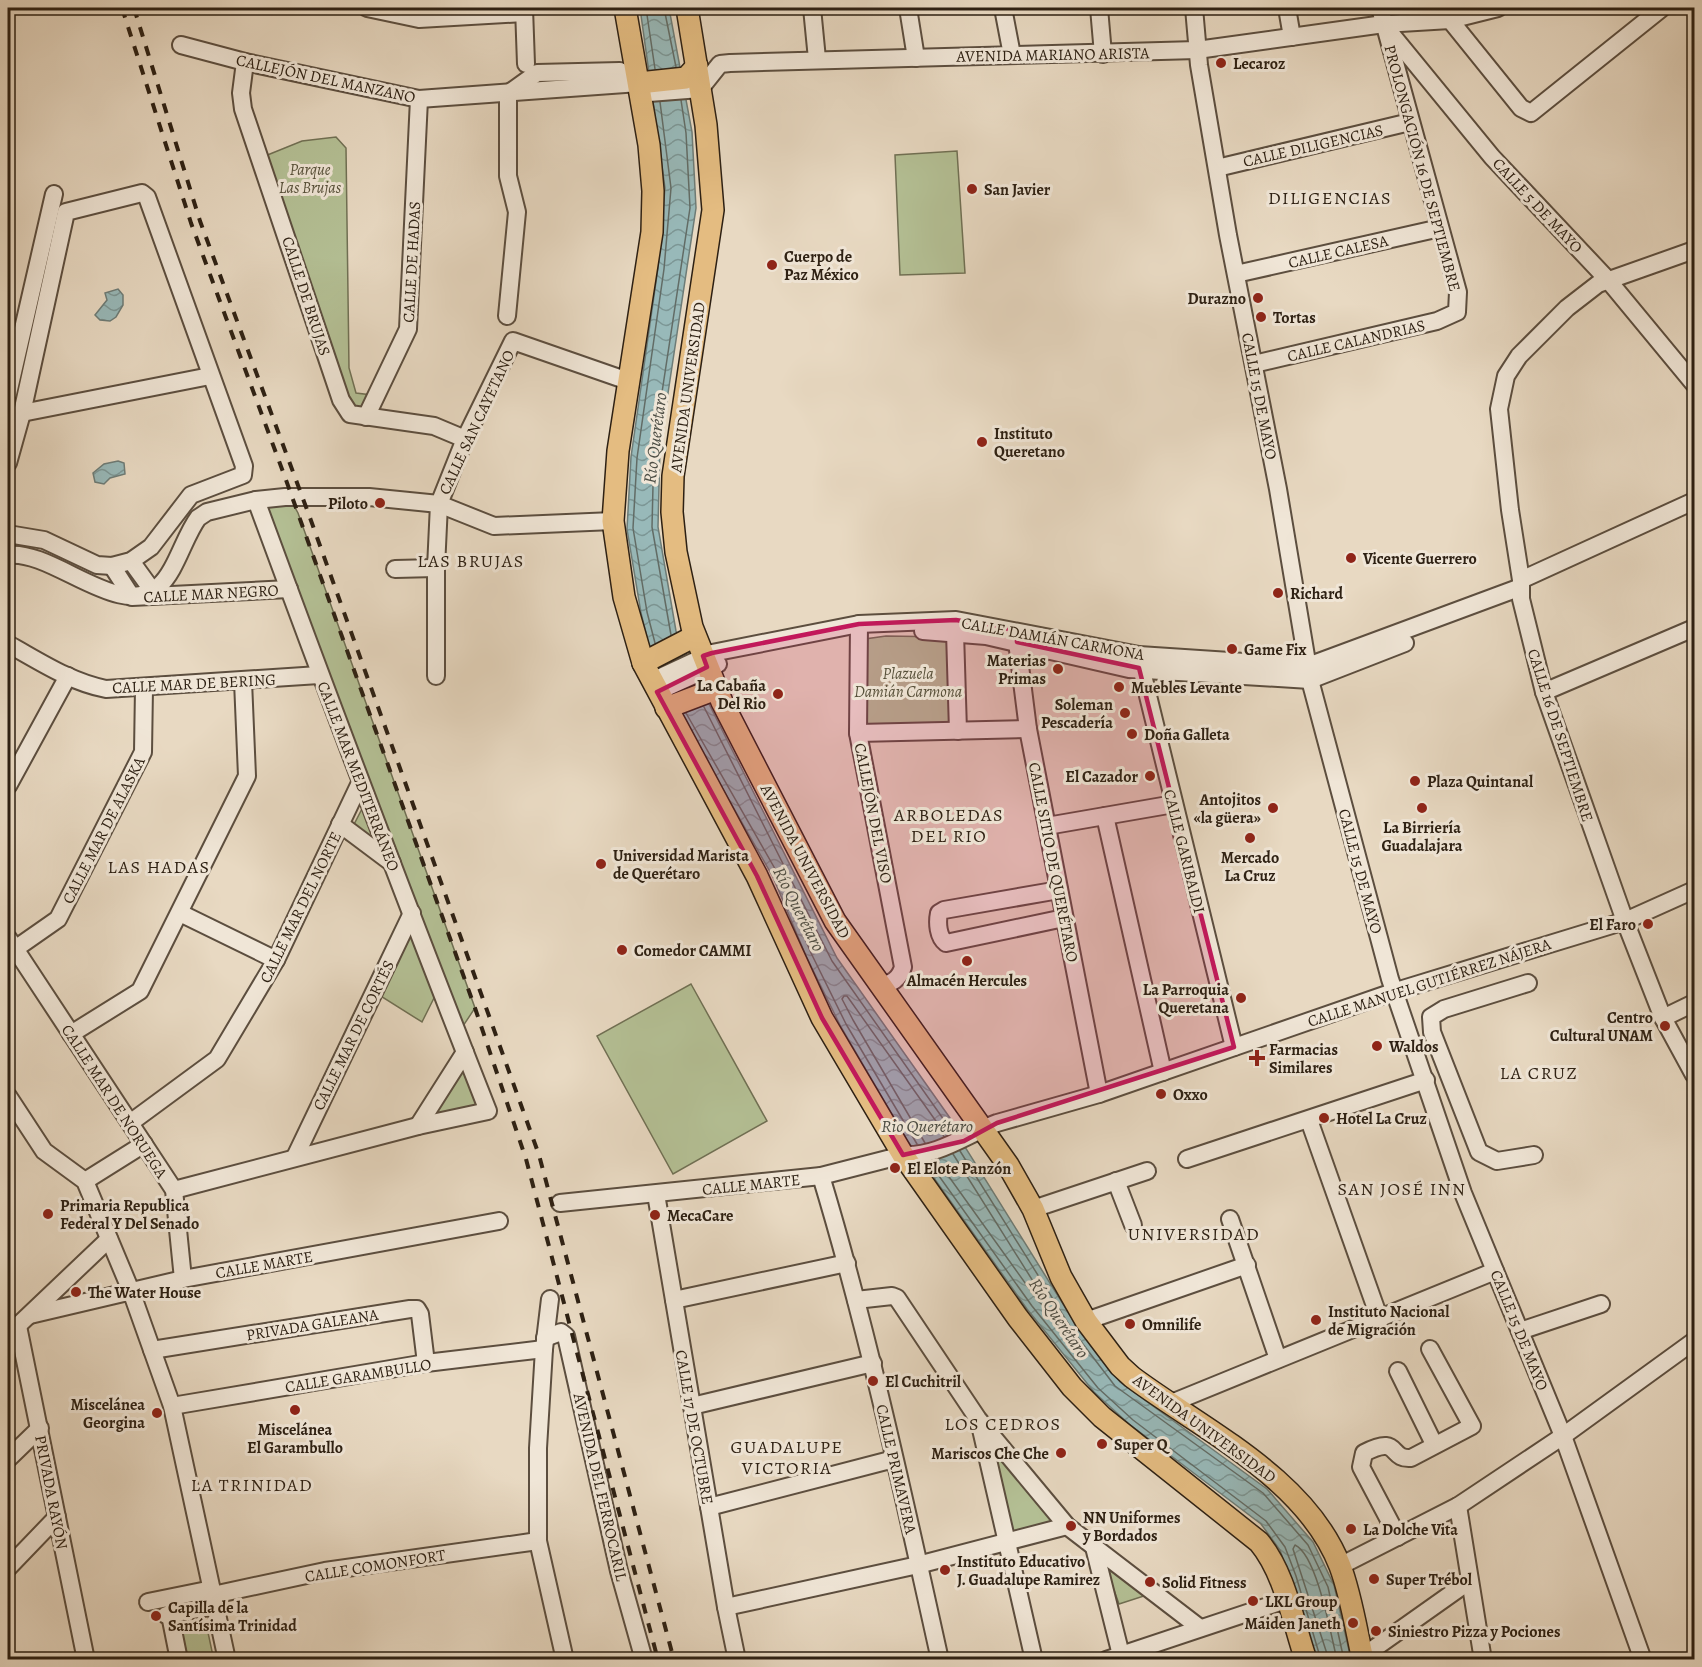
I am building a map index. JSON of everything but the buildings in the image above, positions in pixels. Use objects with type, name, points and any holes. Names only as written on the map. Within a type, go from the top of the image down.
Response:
[{"type":"main road","points":[[625,8],[647,90],[653,191],[652,232],[618,451],[613,521],[624,597],[658,684],[757,876],[822,1018],[909,1155],[1018,1318],[1072,1387],[1102,1417],[1259,1542],[1275,1569],[1306,1659]]},
{"type":"main road","name":"AVENIDA UNIVERSIDAD","points":[[687,8],[692,75],[706,125],[713,224],[679,430],[672,512],[677,563],[697,655],[711,690],[835,921],[1008,1165],[1033,1209],[1061,1277],[1086,1321],[1120,1366],[1169,1404],[1278,1480],[1325,1536],[1340,1566],[1363,1658]]},
{"type":"main road","points":[[647,90],[692,75]]},
{"type":"main road","points":[[658,684],[697,655]]},
{"type":"main road","points":[[658,684],[711,690]]},
{"type":"street","points":[[367,8],[419,20],[524,10],[526,64]]},
{"type":"street","points":[[812,8],[817,59]]},
{"type":"street","points":[[908,8],[916,58]]},
{"type":"street","points":[[1003,8],[1012,55]]},
{"type":"street","points":[[1099,8],[1103,54]]},
{"type":"street","name":"CALLE 15 DE MAYO","points":[[1194,8],[1197,51],[1217,168],[1309,673],[1393,992],[1426,1080],[1463,1193],[1563,1436],[1643,1659]]},
{"type":"street","points":[[1287,8],[1292,37]]},
{"type":"street","name":"PROLONGACIÓN 16 DE SEPTIEMBRE","points":[[1380,8],[1458,292],[1457,312]]},
{"type":"street","name":"AVENIDA MARIANO ARISTA","points":[[692,75],[706,55],[720,64],[817,59],[1197,51],[1498,8]]},
{"type":"street","points":[[1450,14],[1521,108],[1531,113],[1662,8]]},
{"type":"street","name":"CALLE 5 DE MAYO","points":[[1384,24],[1492,157],[1608,280],[1695,384]]},
{"type":"street","name":"CALLEJÓN DEL MANZANO","points":[[181,45],[245,62],[419,99],[647,90]]},
{"type":"street","name":"CALLE DE BRUJAS","points":[[245,62],[241,93],[243,109],[341,400],[350,414],[434,426],[465,439]]},
{"type":"street","points":[[692,75],[720,64]]},
{"type":"street","points":[[507,316],[516,212],[508,176],[508,94]]},
{"type":"street","name":"CALLE DE HADAS","points":[[366,417],[408,329],[419,99]]},
{"type":"street","name":"CALLE DILIGENCIAS","points":[[1217,168],[1410,122]]},
{"type":"street","points":[[8,463],[22,413],[66,212],[135,193],[147,197],[244,466],[243,475],[191,495],[151,547],[131,561],[112,566],[97,565],[82,560],[44,540],[8,534]]},
{"type":"street","points":[[8,394],[54,194]]},
{"type":"street","name":"CALLE CALESA","points":[[1236,274],[1440,228]]},
{"type":"street","name":"CALLE 16 DE SEPTIEMBRE","points":[[1695,250],[1598,284],[1567,308],[1535,338],[1506,376],[1498,409],[1521,589],[1544,692],[1625,921],[1663,1018],[1695,1075]]},
{"type":"street","name":"CALLE CALANDRIAS","points":[[1254,364],[1437,321],[1457,312]]},
{"type":"street","name":"CALLE SAN CAYETANO","points":[[436,676],[436,568],[439,504],[465,439],[513,341],[628,381]]},
{"type":"street","points":[[22,413],[210,376]]},
{"type":"street","points":[[112,566],[132,597],[152,590],[159,586],[165,577],[198,518],[216,509],[256,500],[285,497],[369,497],[439,504],[494,526],[613,521]]},
{"type":"street","name":"CALLE MAR MEDITERRÁNEO","points":[[174,1190],[295,1157],[488,1110],[360,783],[256,500]]},
{"type":"street","name":"CALLE DAMIÁN CARMONA","points":[[859,629],[1016,636],[1078,645],[1139,662],[1309,673],[1521,589],[1695,501]]},
{"type":"street","name":"CALLE MAR NEGRO","points":[[8,555],[18,553],[36,557],[104,589],[132,597],[289,589]]},
{"type":"street","points":[[131,561],[152,590]]},
{"type":"street","points":[[395,569],[436,568]]},
{"type":"street","name":"CALLE DAMIÁN CARMONA","points":[[658,684],[697,655],[859,629],[956,620],[1016,636]]},
{"type":"street","points":[[1544,692],[1695,628]]},
{"type":"street","name":"CALLEJÓN DEL VISO","points":[[859,629],[858,733],[903,967],[900,976],[894,982],[879,986]]},
{"type":"street","points":[[955,632],[958,731]]},
{"type":"street","name":"CALLE SITIO DE QUERÉTARO","points":[[1016,636],[1028,729],[1052,825],[1059,890],[1099,1094]]},
{"type":"street","name":"CALLE MAR DE BERING","points":[[8,644],[87,685],[106,688],[144,688],[319,675]]},
{"type":"street","name":"CALLE GARIBALDI","points":[[1139,662],[1234,1047]]},
{"type":"street","points":[[8,786],[68,676]]},
{"type":"street","points":[[71,1034],[140,991],[247,776],[243,681]]},
{"type":"street","name":"CALLE MAR DE ALASKA","points":[[11,943],[58,919],[143,752],[144,688]]},
{"type":"street","points":[[858,733],[1028,729]]},
{"type":"street","name":"CALLE MAR DEL NORTE","points":[[130,1124],[217,1059],[276,960],[360,783]]},
{"type":"street","points":[[1052,825],[1174,804]]},
{"type":"street","points":[[1106,816],[1163,1072]]},
{"type":"street","points":[[340,824],[393,863]]},
{"type":"street","points":[[1059,890],[944,910],[939,913],[940,936],[946,943],[1064,918]]},
{"type":"street","name":"CALLE MANUEL GUTIÉRREZ NÁJERA","points":[[909,1155],[964,1140],[982,1128],[1099,1094],[1393,992],[1625,921],[1695,890]]},
{"type":"street","points":[[1033,895],[1040,923]]},
{"type":"street","points":[[180,913],[276,960]]},
{"type":"street","name":"CALLE MAR DE CORTÉS","points":[[295,1157],[412,914]]},
{"type":"street","name":"CALLE MAR DE NORUEGA","points":[[11,943],[174,1190],[183,1279]]},
{"type":"street","points":[[1528,983],[1444,1009],[1431,1017],[1432,1032],[1479,1152],[1490,1160],[1534,1155]]},
{"type":"street","points":[[1663,1018],[1695,1003]]},
{"type":"street","points":[[418,1126],[465,1052]]},
{"type":"street","points":[[1187,1159],[1426,1080]]},
{"type":"street","points":[[8,1096],[44,1151],[85,1180],[131,1291],[172,1406],[227,1659]]},
{"type":"street","points":[[1309,1120],[1380,1320]]},
{"type":"street","points":[[1443,1131],[1465,1121]]},
{"type":"street","points":[[85,1180],[144,1144]]},
{"type":"street","name":"CALLE MARTE","points":[[560,1203],[821,1176],[909,1155]]},
{"type":"street","points":[[1033,1209],[1147,1171]]},
{"type":"street","name":"CALLE PRIMAVERA","points":[[821,1176],[848,1263],[873,1363],[940,1659]]},
{"type":"street","points":[[1116,1181],[1133,1225]]},
{"type":"street","name":"CALLE 17 DE OCTUBRE","points":[[656,1194],[726,1607],[737,1659]]},
{"type":"street","points":[[1230,1220],[1278,1359]]},
{"type":"street","name":"CALLE MARTE","points":[[19,1325],[131,1291],[183,1279],[499,1221]]},
{"type":"street","points":[[19,1325],[109,1239]]},
{"type":"street","points":[[674,1300],[848,1263]]},
{"type":"street","points":[[1086,1321],[1247,1265]]},
{"type":"street","points":[[1169,1404],[1380,1320],[1495,1271]]},
{"type":"street","points":[[856,1300],[892,1296],[897,1298],[978,1419],[1067,1526],[1200,1628]]},
{"type":"street","points":[[550,1299],[544,1343],[538,1448],[538,1540],[565,1659]]},
{"type":"street","points":[[1520,1331],[1601,1304]]},
{"type":"street","name":"PRIVADA GALEANA","points":[[152,1350],[410,1309],[417,1310],[420,1314],[426,1363]]},
{"type":"street","name":"PRIVADA RAYÓN","points":[[19,1325],[86,1659]]},
{"type":"street","name":"AVENIDA DEL FERROCARIL","points":[[544,1343],[561,1332],[566,1336],[619,1571],[644,1659]]},
{"type":"street","points":[[1340,1566],[1458,1506],[1563,1436],[1695,1341]]},
{"type":"street","name":"CALLE GARAMBULLO","points":[[172,1406],[544,1343]]},
{"type":"street","points":[[1398,1537],[1361,1467],[1364,1453],[1385,1444],[1391,1445],[1405,1459],[1411,1458],[1472,1426],[1430,1349]]},
{"type":"street","points":[[692,1406],[873,1363]]},
{"type":"street","points":[[1398,1371],[1434,1444]]},
{"type":"street","points":[[978,1419],[1009,1542],[1034,1659]]},
{"type":"street","points":[[8,1459],[40,1428]]},
{"type":"street","points":[[709,1507],[894,1459]]},
{"type":"street","points":[[1458,1506],[1468,1582],[1482,1654]]},
{"type":"street","points":[[8,1568],[57,1517]]},
{"type":"street","points":[[726,1607],[918,1565],[1067,1526]]},
{"type":"street","name":"CALLE COMONFORT","points":[[213,1596],[326,1571],[538,1540]]},
{"type":"street","points":[[1094,1547],[1113,1657],[1144,1654],[1200,1628],[1286,1600]]},
{"type":"street","points":[[1363,1658],[1468,1582]]},
{"type":"street","points":[[148,1602],[213,1596]]},
{"type":"street","points":[[179,1659],[168,1618],[213,1596]]},
{"type":"highlighted area","points":[[956,620],[1016,630],[1017,642],[1139,668],[1234,1047],[997,1123],[964,1141],[903,1155],[822,1018],[757,876],[657,692],[707,667],[703,656],[712,653],[859,624]]},
{"type":"green space","name":"Parque Las Brujas","points":[[336,137],[346,148],[349,368],[356,393],[380,396],[379,401],[351,413],[265,156],[302,141]]},
{"type":"green space","points":[[957,151],[965,273],[900,275],[895,155]]},
{"type":"green space","points":[[256,500],[293,504],[298,513],[475,1008],[457,1035],[439,988],[422,1022],[379,995],[416,923]]},
{"type":"green space","name":"Plazuela Damián Carmona","points":[[886,636],[950,637],[952,726],[864,728],[865,639]]},
{"type":"green space","points":[[365,803],[392,869],[346,840]]},
{"type":"green space","points":[[691,984],[767,1121],[673,1174],[597,1036]]},
{"type":"green space","points":[[465,1052],[487,1109],[420,1123]]},
{"type":"green space","points":[[982,1426],[1059,1524],[1012,1537]]},
{"type":"green space","points":[[1102,1557],[1147,1595],[1119,1604]]},
{"type":"green space","points":[[206,1623],[213,1656],[188,1659],[181,1628]]},
{"type":"water","name":"Rio Querétaro","points":[[640,8],[669,8],[692,132],[696,208],[660,446],[658,527],[676,631],[707,700],[837,958],[950,1118],[960,1139],[1078,1328],[1120,1382],[1267,1489],[1313,1542],[1334,1585],[1351,1659],[1316,1659],[1280,1550],[1261,1524],[1129,1424],[1094,1392],[1027,1309],[907,1140],[841,1027],[806,956],[773,877],[680,714],[650,649],[641,613],[627,529],[631,457],[658,268],[665,188]]},
{"type":"water","points":[[118,289],[123,295],[123,305],[116,317],[110,321],[100,320],[95,315],[107,300],[105,293]]},
{"type":"water","points":[[118,461],[124,463],[125,474],[110,478],[104,484],[95,482],[93,473],[104,464]]},
{"type":"railway","points":[[122,8],[191,223],[286,480],[475,1008],[526,1159],[658,1660]]},
{"type":"railway","points":[[134,8],[200,221],[309,515],[539,1155],[674,1660]]},
{"type":"place","name":"Lecaroz","points":[[1221,63]]},
{"type":"place","name":"San Javier","points":[[972,189]]},
{"type":"place","name":"Cuerpo de Paz México","points":[[772,265]]},
{"type":"place","name":"Durazno","points":[[1258,298]]},
{"type":"place","name":"Tortas","points":[[1261,317]]},
{"type":"place","name":"Instituto Queretano","points":[[982,442]]},
{"type":"place","name":"Piloto","points":[[380,503]]},
{"type":"place","name":"Vicente Guerrero","points":[[1351,558]]},
{"type":"place","name":"Richard","points":[[1278,593]]},
{"type":"place","name":"Game Fix","points":[[1232,649]]},
{"type":"place","name":"Materias Primas","points":[[1058,669]]},
{"type":"place","name":"Muebles Levante","points":[[1119,687]]},
{"type":"place","name":"La Cabaña Del Rio","points":[[778,694]]},
{"type":"place","name":"Soleman Pescadería","points":[[1125,713]]},
{"type":"place","name":"Doña Galleta","points":[[1132,734]]},
{"type":"place","name":"El Cazador","points":[[1150,776]]},
{"type":"place","name":"Plaza Quintanal","points":[[1415,781]]},
{"type":"place","name":"Antojitos «la güera»","points":[[1273,808]]},
{"type":"place","name":"La Birriería Guadalajara","points":[[1422,808]]},
{"type":"place","name":"Mercado La Cruz","points":[[1250,838]]},
{"type":"place","name":"Universidad Marista de Querétaro","points":[[601,864]]},
{"type":"place","name":"El Faro","points":[[1648,924]]},
{"type":"place","name":"Comedor CAMMI","points":[[622,950]]},
{"type":"place","name":"Almacén Hercules","points":[[967,961]]},
{"type":"place","name":"La Parroquia Queretana","points":[[1241,998]]},
{"type":"place","name":"Centro Cultural UNAM","points":[[1665,1026]]},
{"type":"place","name":"Waldos","points":[[1377,1046]]},
{"type":"place","name":"Farmacias Similares","points":[[1257,1058]]},
{"type":"place","name":"Oxxo","points":[[1161,1094]]},
{"type":"place","name":"Hotel La Cruz","points":[[1324,1118]]},
{"type":"place","name":"El Elote Panzón","points":[[895,1168]]},
{"type":"place","name":"Primaria Republica Federal Y Del Senado","points":[[48,1214]]},
{"type":"place","name":"MecaCare","points":[[655,1215]]},
{"type":"place","name":"The Water House","points":[[76,1292]]},
{"type":"place","name":"Instituto Nacional de Migración","points":[[1316,1320]]},
{"type":"place","name":"Omnilife","points":[[1130,1324]]},
{"type":"place","name":"El Cuchitril","points":[[873,1381]]},
{"type":"place","name":"Miscelánea El Garambullo","points":[[295,1410]]},
{"type":"place","name":"Miscelánea Georgina","points":[[157,1413]]},
{"type":"place","name":"Super Q","points":[[1102,1444]]},
{"type":"place","name":"Mariscos Che Che","points":[[1061,1453]]},
{"type":"place","name":"NN Uniformes y Bordados","points":[[1071,1526]]},
{"type":"place","name":"La Dolche Vita","points":[[1351,1529]]},
{"type":"place","name":"Instituto Educativo J. Guadalupe Ramirez","points":[[945,1570]]},
{"type":"place","name":"Super Trébol","points":[[1374,1579]]},
{"type":"place","name":"Solid Fitness","points":[[1150,1582]]},
{"type":"place","name":"LKL Group","points":[[1253,1601]]},
{"type":"place","name":"Capilla de la Santísima Trinidad","points":[[156,1616]]},
{"type":"place","name":"Maiden Janeth","points":[[1353,1623]]},
{"type":"place","name":"Siniestro Pizza y Pociones","points":[[1376,1631]]},
{"type":"district","name":"DILIGENCIAS","points":[[1330,198]]},
{"type":"district","name":"LAS BRUJAS","points":[[471,561]]},
{"type":"district","name":"ARBOLEDAS DEL RIO","points":[[949,825]]},
{"type":"district","name":"LAS HADAS","points":[[159,867]]},
{"type":"district","name":"LA CRUZ","points":[[1539,1073]]},
{"type":"district","name":"SAN JOSÉ INN","points":[[1402,1189]]},
{"type":"district","name":"UNIVERSIDAD","points":[[1194,1234]]},
{"type":"district","name":"LOS CEDROS","points":[[1003,1424]]},
{"type":"district","name":"GUADALUPE VICTORIA","points":[[787,1457]]},
{"type":"district","name":"LA TRINIDAD","points":[[252,1485]]},
{"type":"water label","name":"Río Querétaro","points":[[655,438]]},
{"type":"water label","name":"Río Querétaro","points":[[799,909]]},
{"type":"water label","name":"Río Querétaro","points":[[1059,1318]]}]
